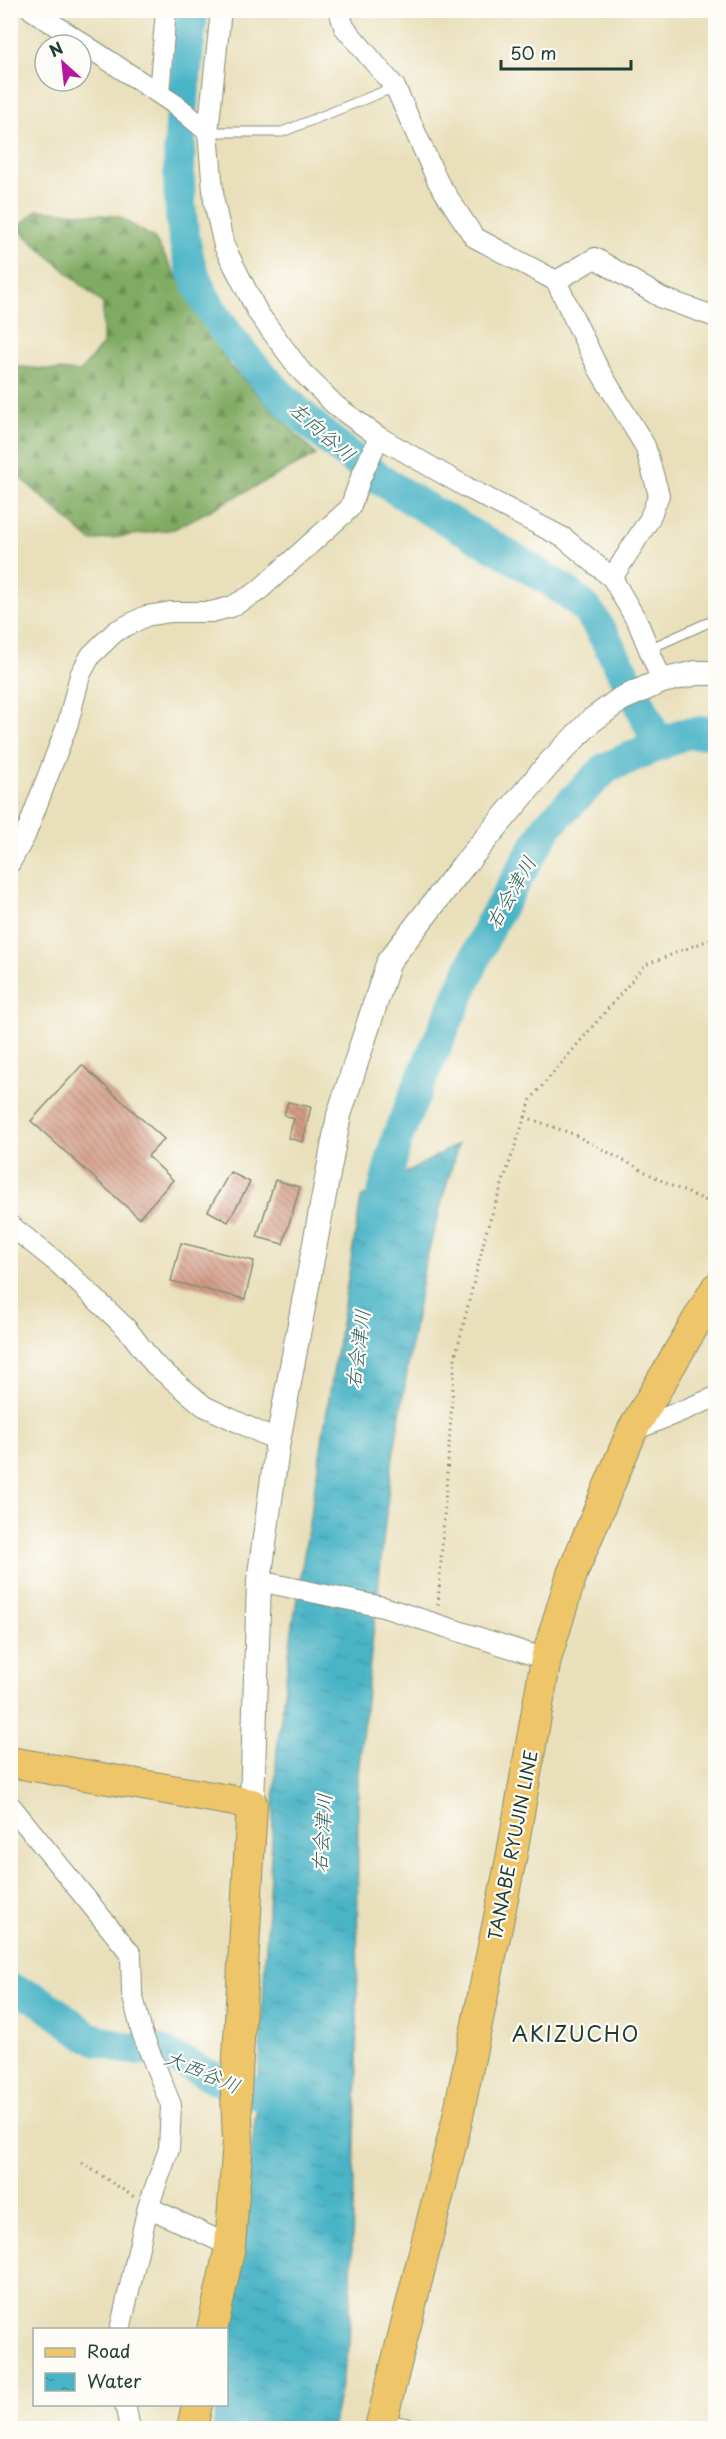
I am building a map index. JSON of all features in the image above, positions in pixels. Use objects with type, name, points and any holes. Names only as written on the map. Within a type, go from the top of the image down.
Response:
[{"type":"main road","name":"TANABE RYUJIN LINE","points":[[389,2427],[457,2121],[511,1859],[546,1659],[572,1574],[632,1431],[716,1288]]},
{"type":"main road","points":[[10,1762],[252,1804],[236,2087],[238,2141],[230,2246],[212,2328]]},
{"type":"main road","points":[[192,2428],[197,2406]]},
{"type":"street","points":[[32,10],[159,93],[208,132]]},
{"type":"street","points":[[159,93],[166,10]]},
{"type":"street","points":[[221,10],[208,132],[214,202],[224,246],[258,313],[300,370],[336,406],[379,437],[466,487],[564,538],[612,578],[639,624],[649,649],[658,683]]},
{"type":"street","points":[[339,10],[344,27],[395,87],[438,182],[474,237],[556,281],[598,368],[645,446],[658,495],[650,520],[612,578]]},
{"type":"street","points":[[556,281],[595,258],[662,298],[716,317]]},
{"type":"street","points":[[10,863],[25,836],[68,723],[80,675],[91,655],[116,631],[146,616],[171,612],[212,612],[231,607],[256,592],[350,508],[379,437]]},
{"type":"street","points":[[252,1804],[259,1581],[278,1441],[339,1115],[389,961],[463,866],[548,765],[591,721],[621,699],[658,683],[696,673],[716,672]]},
{"type":"street","points":[[10,1225],[60,1265],[128,1330],[154,1364],[204,1406],[278,1441]]},
{"type":"street","points":[[632,1431],[716,1397]]},
{"type":"street","points":[[259,1581],[383,1608],[546,1659]]},
{"type":"street","points":[[10,1805],[131,1954],[134,2003],[142,2033],[171,2105],[169,2150],[148,2206],[120,2328]]},
{"type":"street","points":[[148,2206],[230,2246]]},
{"type":"street","points":[[125,2406],[130,2428]]},
{"type":"lane","points":[[208,132],[282,132],[395,87]]},
{"type":"lane","points":[[649,649],[716,620]]},
{"type":"path","points":[[437,1624],[455,1358],[487,1229],[531,1099],[645,965],[716,937]]},
{"type":"path","points":[[525,1117],[573,1134],[672,1186],[716,1205]]},
{"type":"path","points":[[82,2163],[148,2206]]},
{"type":"green space","points":[[37,210],[118,216],[154,238],[230,366],[316,455],[174,529],[91,541],[11,469],[11,366],[80,372],[103,344],[103,304],[17,228]]},
{"type":"water","points":[[458,1144],[424,1267],[390,1476],[358,1775],[357,2074],[349,2348],[332,2428],[213,2428],[217,2406],[228,2406],[228,2329],[257,2105],[277,1750],[292,1630],[361,1198]]},
{"type":"building","points":[[82,1065],[164,1139],[148,1156],[173,1180],[139,1218],[31,1121]]},
{"type":"building","points":[[288,1102],[311,1107],[303,1142],[288,1138],[294,1119],[284,1115]]},
{"type":"building","points":[[230,1172],[250,1182],[228,1222],[208,1211]]},
{"type":"building","points":[[275,1180],[300,1187],[283,1244],[257,1237]]},
{"type":"building","points":[[181,1243],[254,1261],[245,1299],[171,1281]]},
{"type":"waterway","name":"左向谷川","points":[[192,10],[180,134],[182,227],[188,256],[201,290],[221,325],[248,360],[279,394],[347,454],[411,499],[516,559],[577,600],[604,635],[657,744]]},
{"type":"waterway","name":"右会津川","points":[[375,1226],[397,1138],[423,1075],[490,925],[548,825],[606,768],[684,734],[716,731]]},
{"type":"waterway","name":"大西谷川","points":[[10,1989],[36,1998],[89,2037],[124,2048],[160,2051],[219,2080],[297,2107]]},
{"type":"district","name":"AKIZUCHO","points":[[576,2033]]}]
